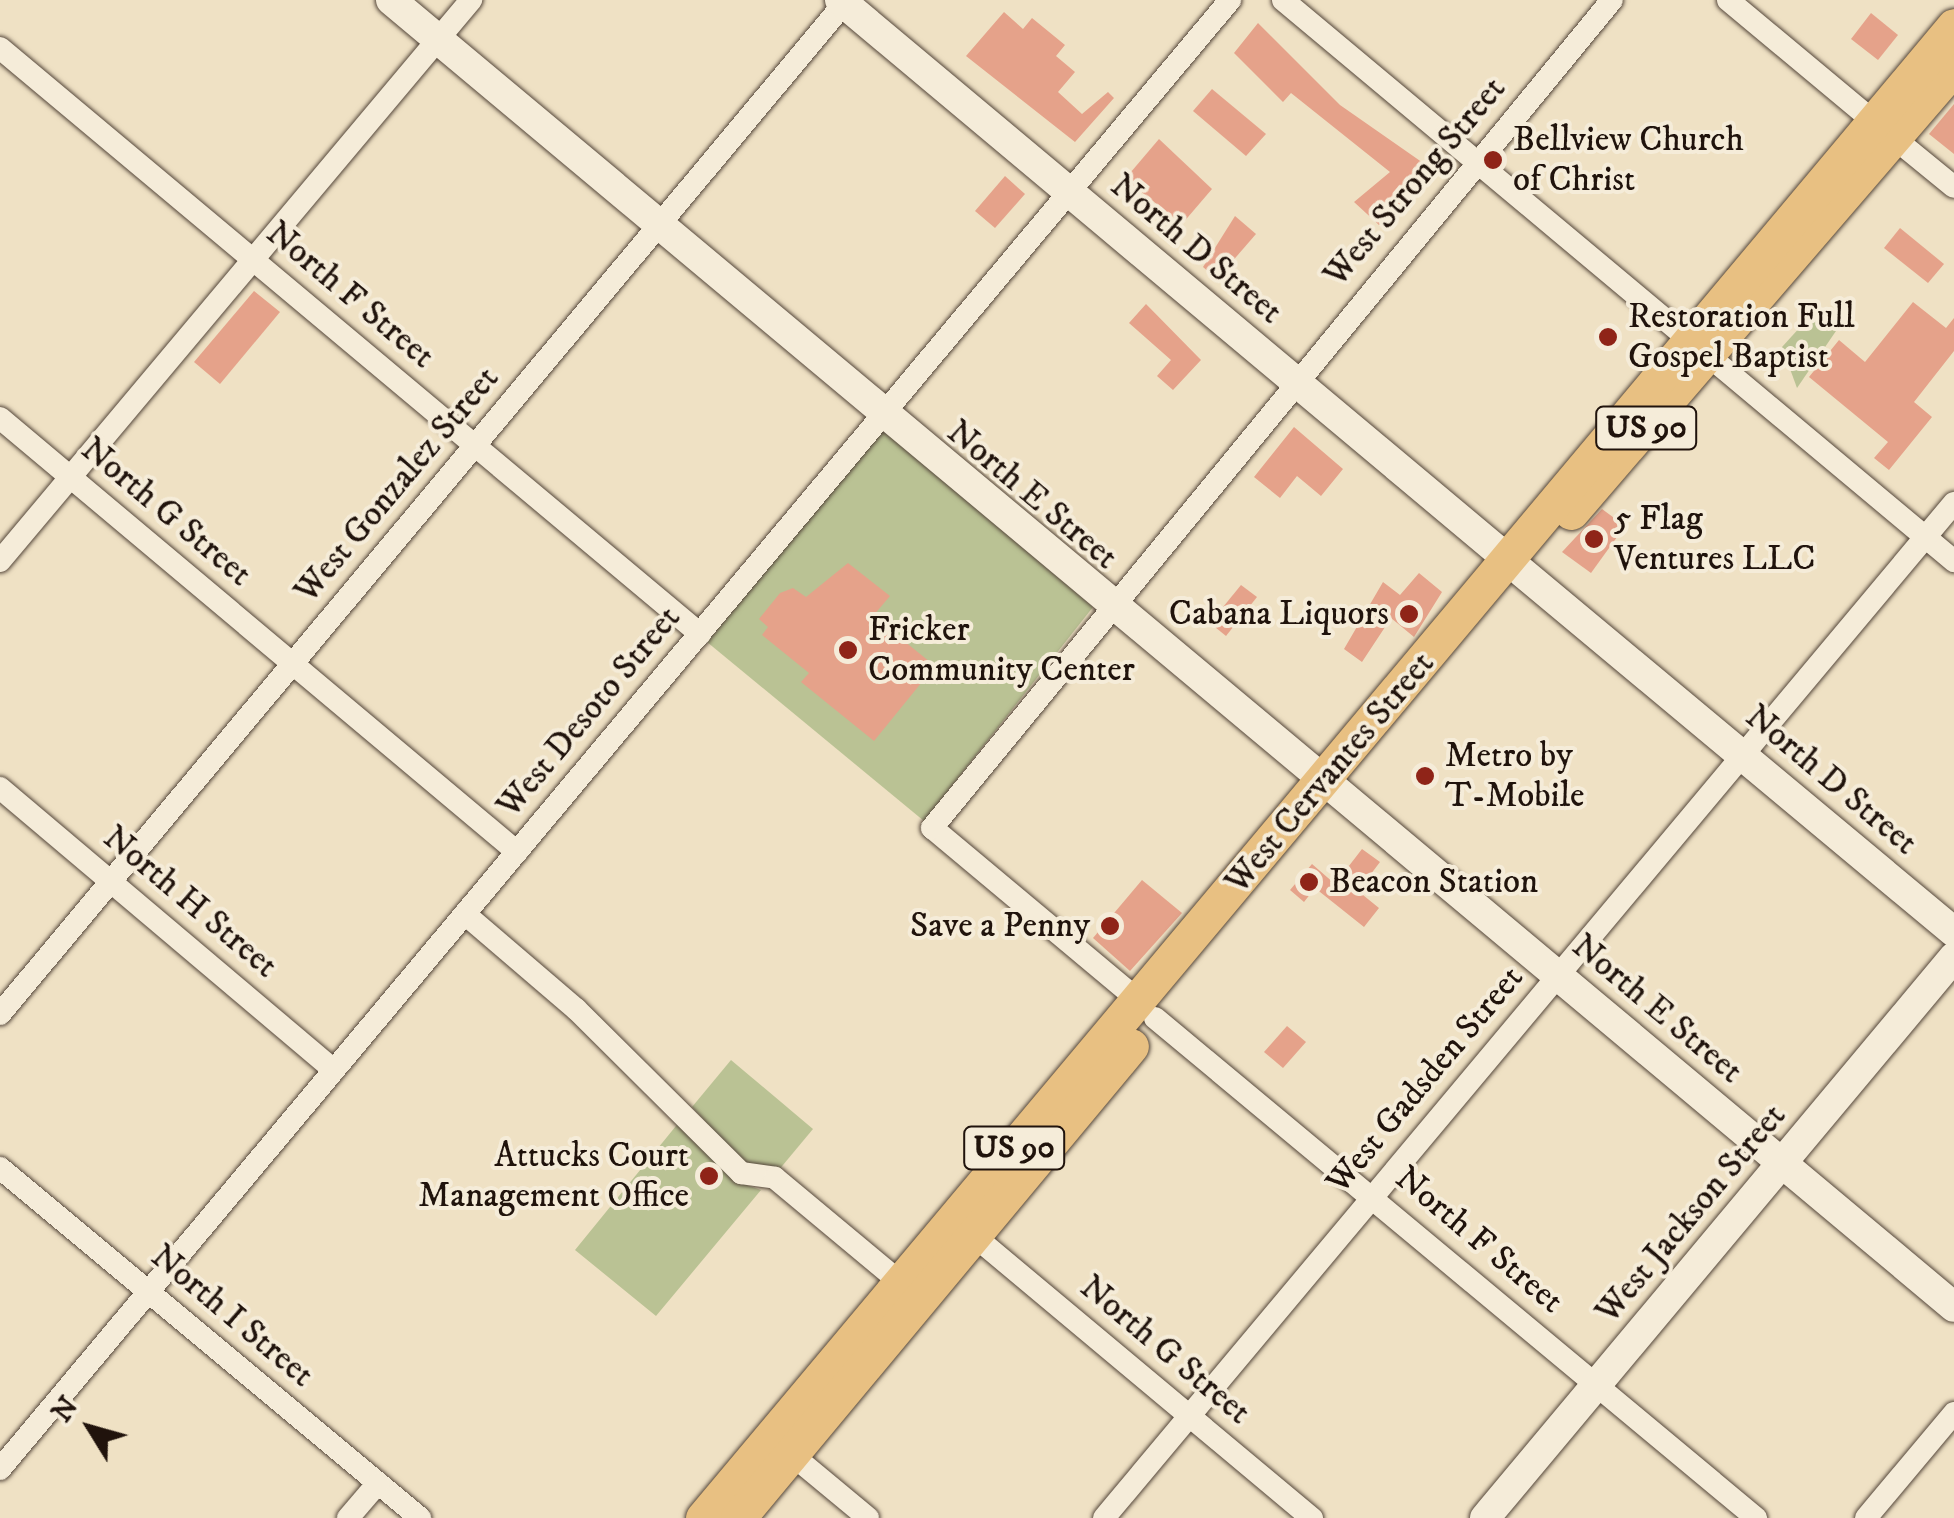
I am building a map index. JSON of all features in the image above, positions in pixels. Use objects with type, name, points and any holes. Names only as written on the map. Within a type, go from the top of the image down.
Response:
[{"type":"main road","name":"West Cervantes Street","points":[[738,1518],[973,1235],[1147,1009],[1513,564],[1884,129],[1954,26]]},
{"type":"main road","name":"West Cervantes Street","points":[[1884,129],[1954,67]]},
{"type":"main road","name":"West Cervantes Street","points":[[703,1518],[1046,1109],[1147,1009]]},
{"type":"main road","points":[[973,1235],[971,1215],[1032,1142],[1046,1109]]},
{"type":"main road","points":[[828,1410],[844,1369],[899,1303],[901,1282]]},
{"type":"street","name":"North E Street","points":[[391,0],[1107,607],[1334,785],[1954,1307]]},
{"type":"street","points":[[0,561],[470,0]]},
{"type":"street","name":"West Desoto Street","points":[[0,1468],[1230,0]]},
{"type":"street","points":[[1283,0],[1702,345],[1954,561]]},
{"type":"street","name":"West Strong Street","points":[[932,828],[1107,607],[1612,0]]},
{"type":"street","points":[[1728,0],[1954,188]]},
{"type":"street","name":"North D Street","points":[[844,1],[1954,932]]},
{"type":"street","name":"West Gonzalez Street","points":[[0,1014],[844,1]]},
{"type":"street","name":"North F Street","points":[[0,48],[700,634]]},
{"type":"street","name":"North G Street","points":[[0,418],[518,852]]},
{"type":"street","name":"West Gadsden Street","points":[[1104,1518],[1954,503]]},
{"type":"street","name":"North H Street","points":[[0,788],[334,1070]]},
{"type":"street","name":"North F Street","points":[[932,828],[1756,1518]]},
{"type":"street","points":[[465,914],[670,1097],[741,1173],[775,1178],[901,1282]]},
{"type":"street","name":"West Jackson Street","points":[[1484,1518],[1954,957]]},
{"type":"street","name":"North I Street","points":[[0,1168],[420,1518]]},
{"type":"street","name":"North G Street","points":[[973,1235],[1312,1518]]},
{"type":"street","points":[[1866,1518],[1954,1413]]},
{"type":"street","points":[[791,1454],[868,1518]]},
{"type":"street","points":[[348,1518],[378,1484]]},
{"type":"green space","points":[[1812,314],[1836,331],[1797,388],[1782,347]]},
{"type":"green space","points":[[883,430],[1093,607],[924,821],[707,642]]},
{"type":"green space","points":[[731,1060],[813,1129],[778,1171],[746,1166],[692,1107]]},
{"type":"green space","points":[[680,1121],[738,1182],[761,1190],[656,1316],[575,1250]]},
{"type":"building","points":[[1004,12],[1023,29],[1032,18],[1065,45],[1056,56],[1075,72],[1058,92],[1082,114],[1108,92],[1114,98],[1075,142],[966,56]]},
{"type":"building","points":[[1871,13],[1898,35],[1878,60],[1851,39]]},
{"type":"building","points":[[1258,23],[1340,105],[1436,172],[1393,221],[1379,225],[1354,202],[1390,172],[1291,93],[1283,102],[1234,53]]},
{"type":"building","points":[[1212,89],[1266,134],[1246,156],[1193,111]]},
{"type":"building","points":[[1954,104],[1954,154],[1929,134]]},
{"type":"building","points":[[1159,139],[1212,189],[1182,224],[1125,179]]},
{"type":"building","points":[[1005,176],[1025,194],[995,228],[975,211]]},
{"type":"building","points":[[1235,216],[1256,234],[1217,279],[1203,267]]},
{"type":"building","points":[[1900,228],[1944,264],[1928,283],[1884,248]]},
{"type":"building","points":[[254,291],[280,312],[220,384],[194,362]]},
{"type":"building","points":[[1913,302],[1946,328],[1954,318],[1954,351],[1914,402],[1932,417],[1889,470],[1874,458],[1888,442],[1809,377],[1839,340],[1865,362]]},
{"type":"building","points":[[1146,304],[1201,360],[1173,390],[1157,376],[1171,360],[1129,323]]},
{"type":"building","points":[[1294,427],[1343,469],[1321,496],[1297,476],[1280,498],[1254,477]]},
{"type":"building","name":"5 Flag Ventures LLC","points":[[1602,509],[1625,526],[1591,573],[1562,552]]},
{"type":"building","name":"Fricker Community Center","points":[[848,563],[890,596],[873,616],[935,666],[874,741],[801,682],[809,673],[762,635],[768,627],[759,619],[780,593],[793,588],[806,597]]},
{"type":"building","name":"Cabana Liquors","points":[[1419,573],[1442,592],[1414,637],[1391,618],[1362,662],[1344,649],[1383,582],[1400,595]]},
{"type":"building","points":[[1241,585],[1257,597],[1226,636],[1210,623]]},
{"type":"building","points":[[1362,849],[1380,862],[1358,891],[1379,908],[1364,927],[1315,888],[1304,902],[1290,890],[1312,864],[1335,884]]},
{"type":"building","points":[[1142,880],[1182,913],[1130,971],[1093,938]]},
{"type":"building","points":[[1287,1026],[1306,1042],[1283,1068],[1264,1052]]},
{"type":"place","name":"Bellview Church of Christ","points":[[1493,160]]},
{"type":"place","name":"Restoration Full Gospel Baptist","points":[[1608,337]]},
{"type":"place","name":"5 Flag Ventures LLC","points":[[1594,539]]},
{"type":"place","name":"Cabana Liquors","points":[[1409,614]]},
{"type":"place","name":"Fricker Community Center","points":[[848,650]]},
{"type":"place","name":"Metro by T-Mobile","points":[[1425,776]]},
{"type":"place","name":"Beacon Station","points":[[1309,882]]},
{"type":"place","name":"Save a Penny","points":[[1110,926]]},
{"type":"place","name":"Attucks Court Management Office","points":[[709,1176]]}]
